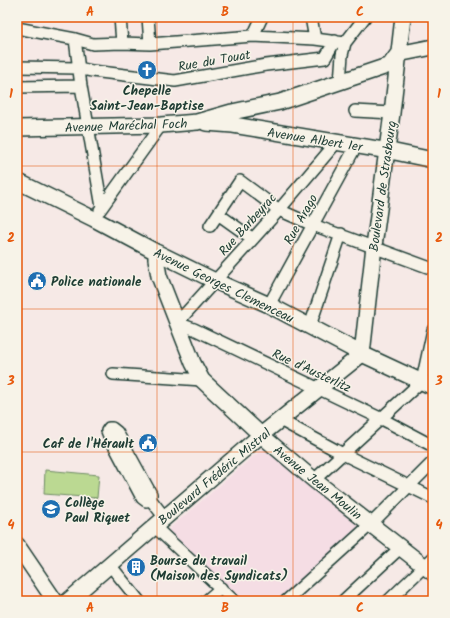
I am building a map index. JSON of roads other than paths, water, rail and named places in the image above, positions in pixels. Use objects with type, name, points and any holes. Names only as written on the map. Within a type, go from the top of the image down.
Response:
[{"type":"main road","name":"Boulevard de Strasbourg","points":[[362,354],[403,17]]},
{"type":"main road","points":[[398,54],[433,47]]},
{"type":"main road","name":"Avenue Maréchal Foch","points":[[17,128],[161,125],[197,122],[232,112],[280,102],[340,82],[390,65],[398,54]]},
{"type":"main road","name":"Avenue Maréchal Foch","points":[[269,132],[261,121],[260,116],[264,110],[280,102]]},
{"type":"main road","name":"Avenue Albert 1er","points":[[197,122],[233,125],[433,160]]},
{"type":"main road","name":"Avenue Georges Clemenceau","points":[[17,181],[98,213],[156,252],[215,281],[269,305],[362,354],[427,384]]},
{"type":"main road","name":"Avenue Jean Moulin","points":[[156,252],[159,276],[193,363],[202,380],[314,480],[400,548],[430,566]]},
{"type":"main road","name":"Boulevard Frédéric Mistral","points":[[68,601],[262,435],[362,354]]},
{"type":"main road","points":[[17,545],[55,601]]},
{"type":"street","points":[[120,17],[122,43]]},
{"type":"street","points":[[148,17],[150,44]]},
{"type":"street","points":[[253,36],[262,17]]},
{"type":"street","points":[[311,17],[315,38]]},
{"type":"street","points":[[340,42],[365,17]]},
{"type":"street","points":[[17,28],[93,44],[150,44],[253,36],[315,38],[340,42]]},
{"type":"street","points":[[75,39],[80,86],[88,127],[98,213]]},
{"type":"street","points":[[340,42],[342,55],[340,82]]},
{"type":"street","name":"Rue du Touat","points":[[17,67],[78,68],[175,81],[266,65],[325,58],[340,42]]},
{"type":"street","points":[[17,87],[80,86]]},
{"type":"street","points":[[355,111],[392,113]]},
{"type":"street","points":[[98,213],[161,125]]},
{"type":"street","name":"Rue Barbeyrac","points":[[177,323],[279,210],[336,143]]},
{"type":"street","name":"Rue Arago","points":[[269,305],[356,146]]},
{"type":"street","points":[[210,226],[240,181],[279,210],[313,225],[374,246],[433,269]]},
{"type":"street","points":[[218,214],[253,238]]},
{"type":"street","points":[[310,326],[341,234]]},
{"type":"street","name":"Rue d'Austerlitz","points":[[177,323],[194,329],[382,419],[433,446]]},
{"type":"street","points":[[314,480],[382,419],[427,384],[433,330]]},
{"type":"street","points":[[113,374],[202,380]]},
{"type":"street","points":[[280,420],[343,454],[433,498]]},
{"type":"street","points":[[151,500],[146,501],[142,498],[108,436],[107,431],[109,428],[112,428],[117,432],[152,494],[151,500],[160,522],[234,601]]},
{"type":"street","points":[[286,601],[370,524],[433,462]]},
{"type":"street","points":[[343,601],[400,548]]},
{"type":"street","points":[[110,565],[140,601]]},
{"type":"street","points":[[388,601],[430,566]]},
{"type":"street","points":[[206,601],[221,588]]},
{"type":"place","name":"Chepelle Saint-Jean-Baptise","points":[[147,70]]},
{"type":"place","name":"Police nationale","points":[[37,281]]},
{"type":"place","name":"Caf de l'Hérault","points":[[148,443]]},
{"type":"place","name":"Collège Paul Riquet","points":[[51,509]]},
{"type":"place","name":"Bourse du travail (Maison des Syndicats)","points":[[136,567]]}]
